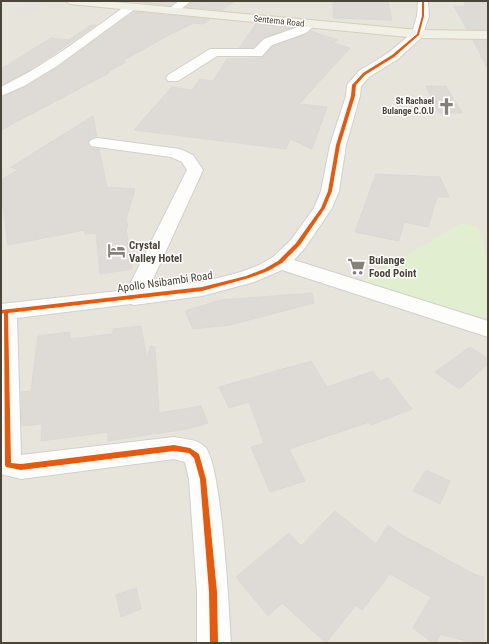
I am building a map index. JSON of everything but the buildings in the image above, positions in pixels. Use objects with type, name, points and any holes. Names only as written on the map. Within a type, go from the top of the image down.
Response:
[{"type":"main road","name":"Sentema Road","points":[[70,1],[98,2],[131,7],[418,34],[488,35]]},
{"type":"street","points":[[172,11],[186,1]]},
{"type":"street","points":[[418,34],[423,16],[423,1]]},
{"type":"street","points":[[1,92],[46,69],[77,48],[131,7]]},
{"type":"street","points":[[173,78],[214,52],[256,53],[268,42],[302,30],[310,24]]},
{"type":"street","name":"Apollo Nsibambi Road","points":[[4,312],[134,298],[209,287],[247,277],[266,270],[280,262],[298,244],[323,208],[330,191],[338,145],[353,96],[354,85],[364,74],[393,56],[418,34]]},
{"type":"street","points":[[97,143],[174,152],[185,155],[192,161],[195,170],[134,298]]},
{"type":"street","points":[[280,262],[488,329]]},
{"type":"street","points":[[4,312],[8,465],[21,467],[174,448],[190,451],[198,456],[203,479],[211,570],[214,643]]},
{"type":"shaded area","points":[[1,1],[488,1],[488,643],[1,643]]},
{"type":"shaded area","points":[[1,1],[47,3],[28,16],[17,15],[19,14],[15,13],[24,6],[1,3]]},
{"type":"green space","points":[[462,223],[478,227],[488,260],[488,319],[361,281]]},
{"type":"cycle path","points":[[1,312],[202,289],[247,277],[266,270],[280,262],[298,244],[323,208],[330,191],[338,145],[353,96],[354,85],[364,74],[393,56],[418,34],[423,16],[423,1]]},
{"type":"cycle path","points":[[6,312],[8,465],[21,467],[174,448],[190,451],[197,456],[203,479],[213,592],[214,643]]},
{"type":"place","name":"St Rachael Bulange C.O.U","points":[[447,106]]},
{"type":"place","name":"Crystal Valley Hotel","points":[[116,251]]},
{"type":"place","name":"Bulange Food Point","points":[[356,266]]}]
